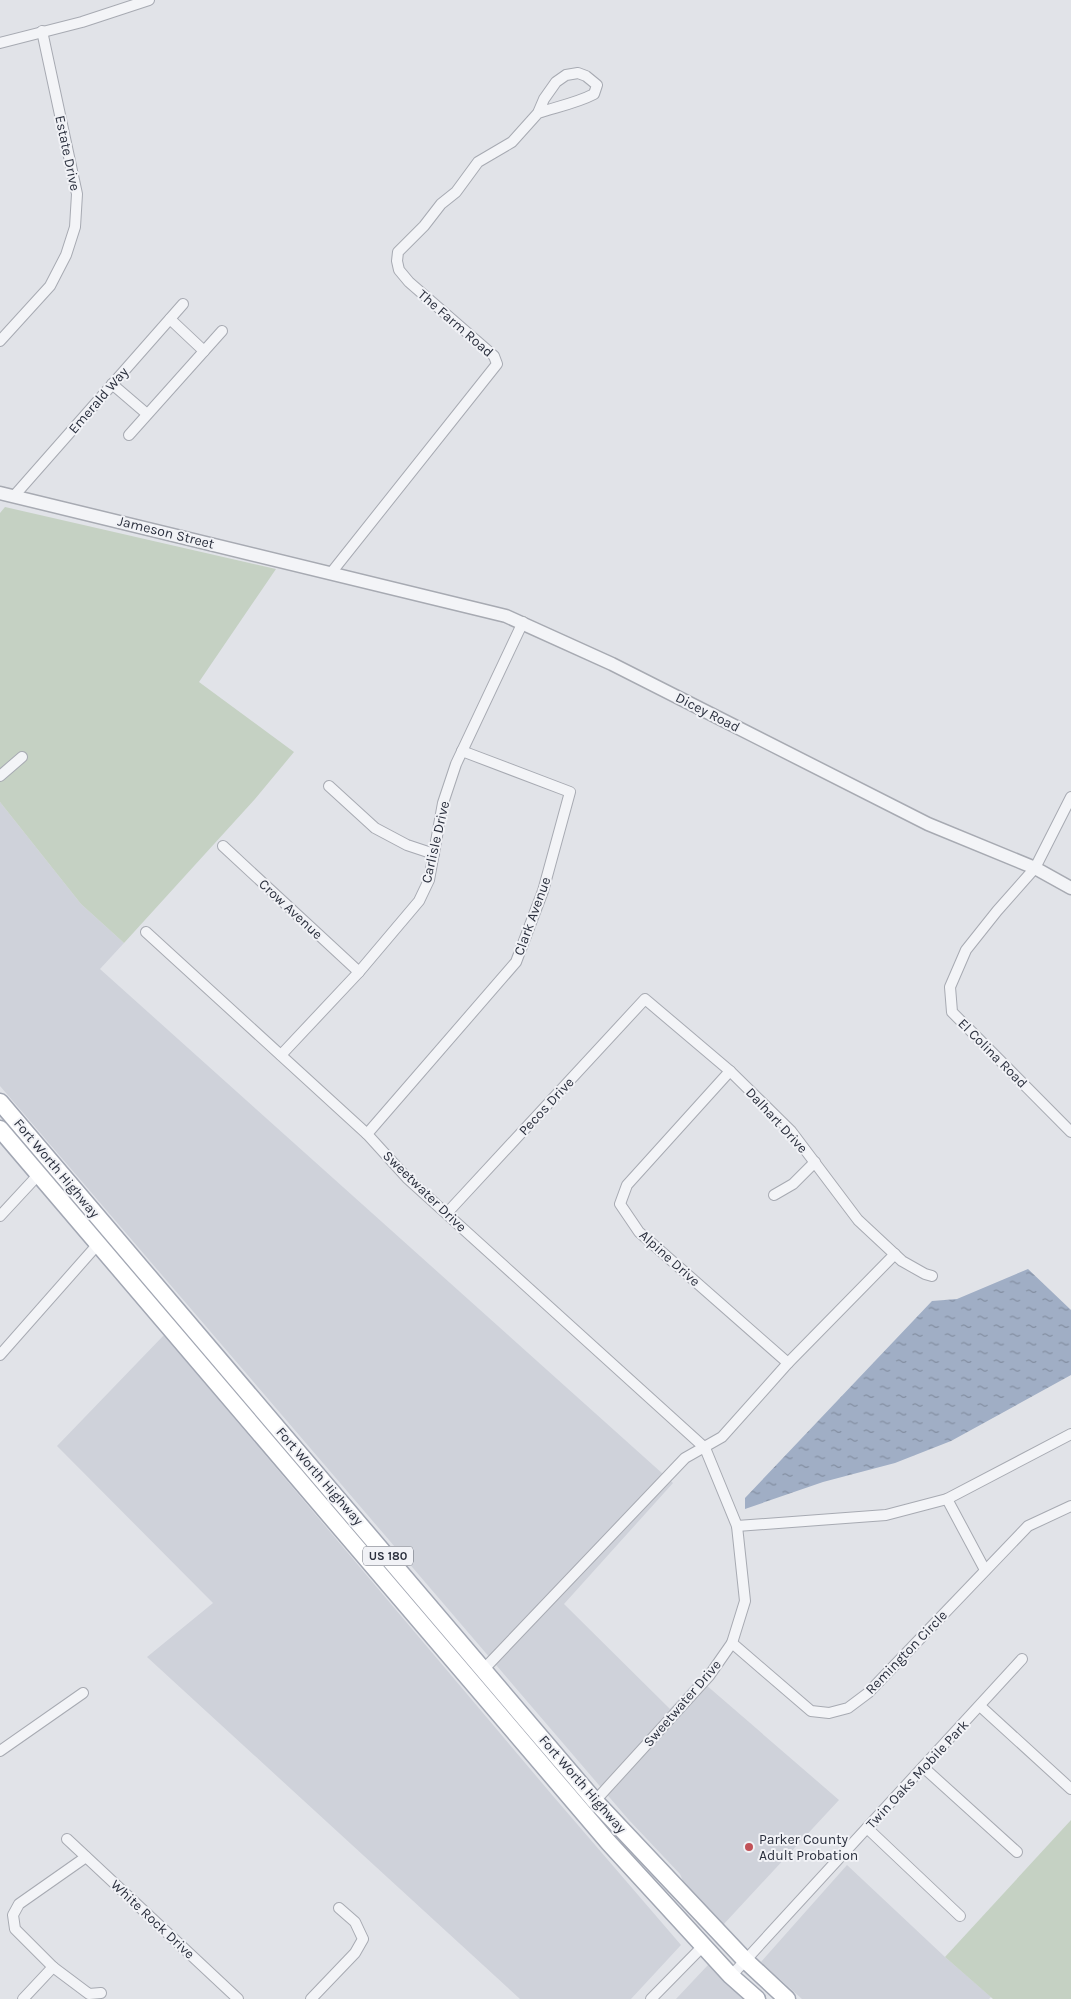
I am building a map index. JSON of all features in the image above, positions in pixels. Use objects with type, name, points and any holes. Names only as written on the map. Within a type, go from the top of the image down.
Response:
[{"type":"main road","name":"Fort Worth Highway","points":[[0,1102],[595,1801],[745,1960],[787,1999]]},
{"type":"main road","name":"Fort Worth Highway","points":[[0,1130],[593,1824],[730,1976],[757,1999]]},
{"type":"main road","points":[[67,1207],[80,1196]]},
{"type":"main road","points":[[244,1414],[256,1402]]},
{"type":"main road","points":[[356,1546],[370,1535]]},
{"type":"main road","points":[[424,1626],[436,1615]]},
{"type":"main road","points":[[528,1747],[538,1750],[582,1799],[586,1802],[595,1801]]},
{"type":"main road","points":[[593,1824],[602,1824],[609,1827],[634,1856],[659,1877],[669,1880]]},
{"type":"street","points":[[0,44],[90,19],[149,0]]},
{"type":"street","name":"Estate Drive","points":[[0,341],[50,286],[66,255],[75,227],[77,194],[42,31]]},
{"type":"street","name":"The Farm Road","points":[[331,572],[497,364],[494,356],[409,282],[399,270],[396,261],[398,252],[424,226],[441,204],[456,192],[478,162],[512,142],[538,113],[544,98],[556,82],[566,75],[578,74],[586,76],[597,85],[594,94],[584,100],[570,102],[538,113]]},
{"type":"street","name":"Emerald Way","points":[[14,496],[183,304]]},
{"type":"street","points":[[170,319],[204,351]]},
{"type":"street","points":[[129,435],[222,331]]},
{"type":"street","points":[[112,384],[147,414]]},
{"type":"street","name":"Jameson Street","points":[[0,493],[331,572]]},
{"type":"street","name":"Dicey Road","points":[[331,572],[506,616],[523,622],[612,664],[928,824],[1035,868],[1071,888]]},
{"type":"street","name":"Carlisle Drive","points":[[282,1055],[359,972],[420,900],[429,880],[443,803],[456,764],[523,622]]},
{"type":"street","name":"Clark Avenue","points":[[367,1134],[516,962],[543,891],[570,792],[462,751]]},
{"type":"street","points":[[0,776],[22,757]]},
{"type":"street","points":[[329,786],[375,828],[407,845],[434,854]]},
{"type":"street","name":"El Colina Road","points":[[1071,797],[1035,868],[966,950],[950,987],[952,1012],[1071,1132]]},
{"type":"street","name":"Crow Avenue","points":[[223,846],[359,972]]},
{"type":"street","name":"Sweetwater Drive","points":[[146,932],[367,1134],[407,1178],[705,1448],[737,1526],[744,1601],[732,1643],[709,1676],[595,1801]]},
{"type":"street","name":"Dalhart Drive","points":[[645,999],[730,1071],[791,1131],[858,1220],[895,1254],[917,1270],[932,1276]]},
{"type":"street","name":"Pecos Drive","points":[[446,1213],[645,999]]},
{"type":"street","name":"Alpine Drive","points":[[730,1071],[627,1185],[620,1204],[638,1232],[788,1363]]},
{"type":"street","points":[[774,1195],[793,1184],[815,1162]]},
{"type":"street","points":[[0,1216],[39,1174]]},
{"type":"street","points":[[0,1355],[98,1244]]},
{"type":"street","points":[[484,1669],[685,1458],[722,1437],[788,1363],[895,1254]]},
{"type":"street","points":[[737,1526],[886,1515],[947,1499],[1071,1434]]},
{"type":"street","points":[[947,1499],[985,1570]]},
{"type":"street","name":"Remington Circle","points":[[732,1643],[810,1712],[829,1713],[848,1708],[868,1693],[1028,1526],[1071,1506]]},
{"type":"street","name":"Twin Oaks Mobile Park","points":[[730,1976],[1022,1659]]},
{"type":"street","points":[[0,1751],[83,1693]]},
{"type":"street","points":[[980,1706],[1071,1789]]},
{"type":"street","points":[[923,1767],[1017,1852]]},
{"type":"street","points":[[867,1828],[960,1916]]},
{"type":"street","name":"White Rock Drive","points":[[67,1840],[238,1999]]},
{"type":"street","points":[[86,1857],[19,1904],[13,1915],[15,1929],[53,1966],[89,1994],[101,1993]]},
{"type":"street","points":[[311,1999],[355,1953],[363,1939],[356,1922],[339,1908]]},
{"type":"street","points":[[650,1999],[703,1946]]},
{"type":"street","points":[[23,1999],[53,1966]]},
{"type":"shaded area","points":[[0,802],[81,904],[124,943],[100,969],[673,1483],[564,1604],[670,1709],[698,1678],[839,1800],[723,1925],[683,1881],[680,1874],[628,1819],[0,1086]]},
{"type":"shaded area","points":[[164,1335],[681,1945],[631,1999],[520,1999],[147,1657],[213,1603],[57,1446]]},
{"type":"shaded area","points":[[847,1865],[945,1957],[991,1997],[989,1999],[802,1999],[761,1962]]},
{"type":"shaded area","points":[[708,1965],[745,1999],[676,1999]]},
{"type":"green space","points":[[5,507],[276,569],[199,682],[294,752],[255,799],[124,943],[81,904],[0,802],[0,513]]},
{"type":"green space","points":[[1071,1820],[1071,1999],[993,1999],[945,1957]]},
{"type":"water","points":[[1028,1269],[1071,1310],[1071,1375],[951,1441],[895,1463],[823,1482],[745,1509],[745,1498],[932,1301],[957,1299]]},
{"type":"place","name":"Parker County Adult Probation","points":[[749,1847]]}]
